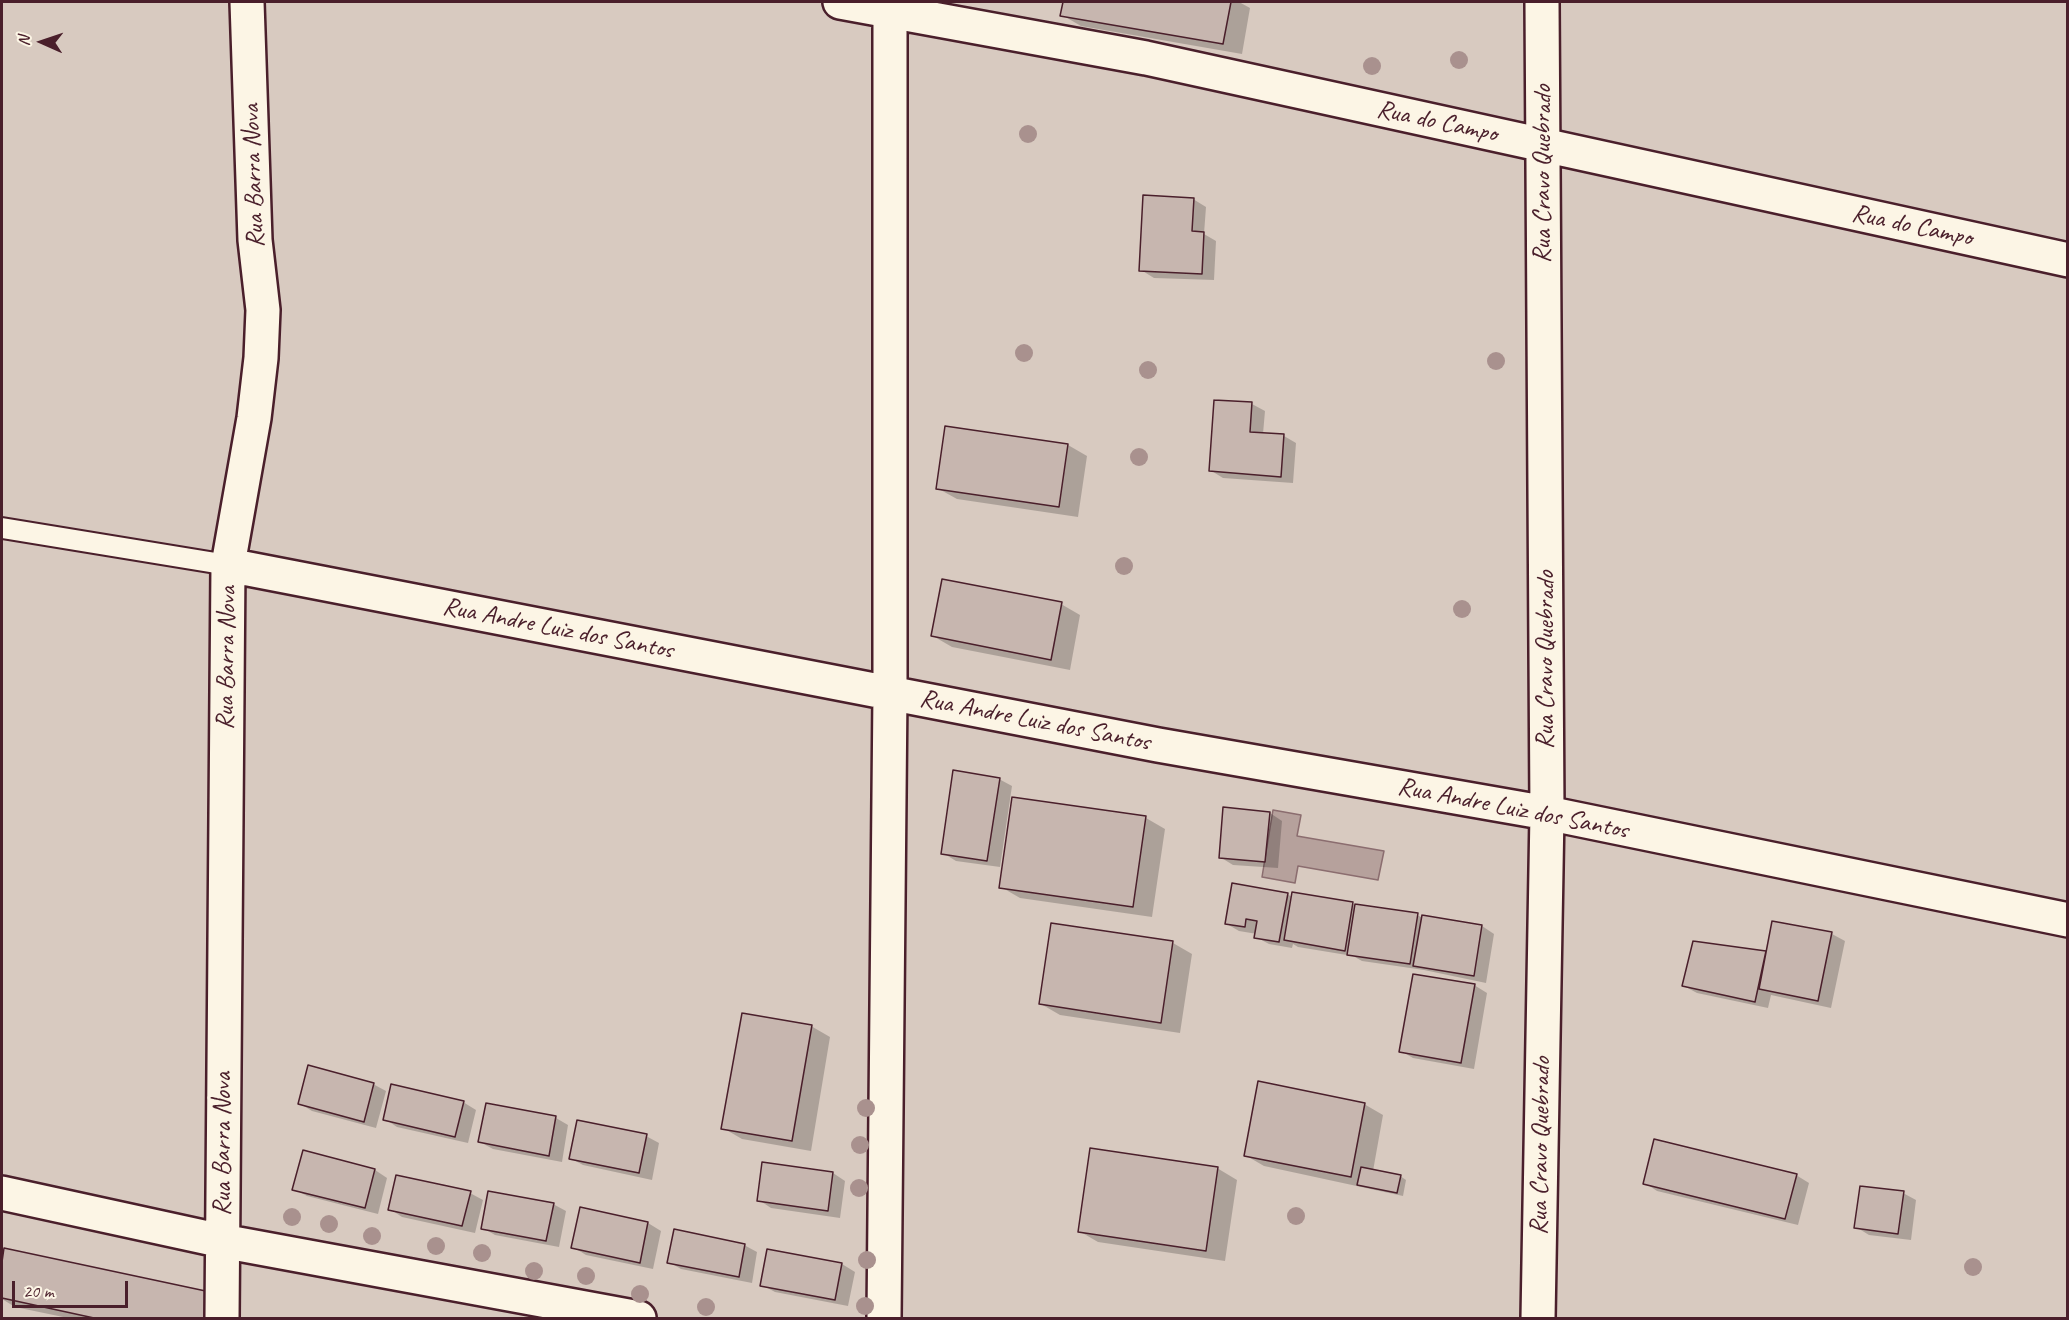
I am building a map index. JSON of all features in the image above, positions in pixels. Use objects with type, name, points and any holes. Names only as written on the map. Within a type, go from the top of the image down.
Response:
[{"type":"street","name":"Rua Barra Nova","points":[[222,1318],[228,565],[254,418],[261,358],[263,310],[255,240],[247,2]]},
{"type":"street","name":"Rua do Campo","points":[[840,2],[890,7],[1146,58],[2067,260]]},
{"type":"street","name":"Rua Cravo Quebrado","points":[[1538,1318],[1547,813],[1542,2]]},
{"type":"street","points":[[884,1318],[890,692],[890,7]]},
{"type":"street","name":"Rua Andre Luiz dos Santos","points":[[228,565],[1158,745],[1547,813],[2067,920]]},
{"type":"street","points":[[2,1193],[222,1241],[639,1318]]},
{"type":"lane","name":"Rua Andre Luiz dos Santos","points":[[2,528],[228,565]]},
{"type":"shaded area","points":[[2,2],[2067,2],[2067,1318],[2,1318]]},
{"type":"shaded area","points":[[1273,810],[1301,815],[1297,836],[1384,851],[1378,880],[1298,866],[1295,883],[1262,877]]},
{"type":"building","points":[[1063,2],[1231,2],[1223,44],[1060,16]]},
{"type":"building","points":[[1143,195],[1194,198],[1192,231],[1204,232],[1202,274],[1139,271]]},
{"type":"building","points":[[1214,400],[1252,402],[1250,432],[1284,434],[1281,477],[1209,471]]},
{"type":"building","points":[[945,426],[1068,444],[1059,507],[936,489]]},
{"type":"building","points":[[942,579],[1062,602],[1051,660],[931,636]]},
{"type":"building","points":[[953,770],[1000,778],[987,861],[941,854]]},
{"type":"building","points":[[1012,797],[1146,816],[1133,907],[999,888]]},
{"type":"building","points":[[1223,807],[1270,812],[1265,862],[1219,858]]},
{"type":"building","points":[[1232,883],[1288,893],[1279,942],[1254,938],[1257,921],[1246,919],[1245,927],[1225,924]]},
{"type":"building","points":[[1292,892],[1353,902],[1345,951],[1284,940]]},
{"type":"building","points":[[1355,904],[1418,913],[1410,964],[1347,955]]},
{"type":"building","points":[[1422,915],[1482,925],[1474,976],[1413,966]]},
{"type":"building","points":[[1772,921],[1832,932],[1818,1001],[1759,989]]},
{"type":"building","points":[[1051,923],[1173,941],[1161,1023],[1039,1004]]},
{"type":"building","points":[[1693,941],[1766,951],[1755,1002],[1682,986]]},
{"type":"building","points":[[1413,974],[1475,984],[1461,1063],[1399,1052]]},
{"type":"building","points":[[742,1013],[812,1025],[792,1141],[721,1129]]},
{"type":"building","points":[[308,1065],[374,1083],[364,1122],[298,1104]]},
{"type":"building","points":[[1258,1081],[1365,1103],[1351,1177],[1244,1156]]},
{"type":"building","points":[[391,1084],[464,1101],[455,1137],[383,1120]]},
{"type":"building","points":[[486,1103],[556,1116],[549,1156],[478,1142]]},
{"type":"building","points":[[577,1120],[647,1134],[639,1173],[569,1159]]},
{"type":"building","points":[[1654,1139],[1797,1174],[1785,1219],[1643,1184]]},
{"type":"building","points":[[1090,1148],[1218,1167],[1206,1251],[1078,1232]]},
{"type":"building","points":[[303,1150],[375,1169],[365,1208],[292,1190]]},
{"type":"building","points":[[762,1162],[833,1172],[828,1211],[757,1201]]},
{"type":"building","points":[[1361,1167],[1401,1175],[1397,1193],[1357,1185]]},
{"type":"building","points":[[396,1175],[471,1191],[462,1226],[388,1210]]},
{"type":"building","points":[[1860,1186],[1904,1191],[1898,1234],[1854,1228]]},
{"type":"building","points":[[488,1191],[554,1203],[546,1241],[481,1229]]},
{"type":"building","points":[[580,1207],[648,1222],[640,1263],[571,1248]]},
{"type":"building","points":[[674,1229],[745,1244],[739,1277],[667,1263]]},
{"type":"building","points":[[4,1248],[215,1293],[210,1318],[94,1318],[2,1298]]},
{"type":"building","points":[[767,1249],[842,1263],[835,1300],[760,1286]]}]
